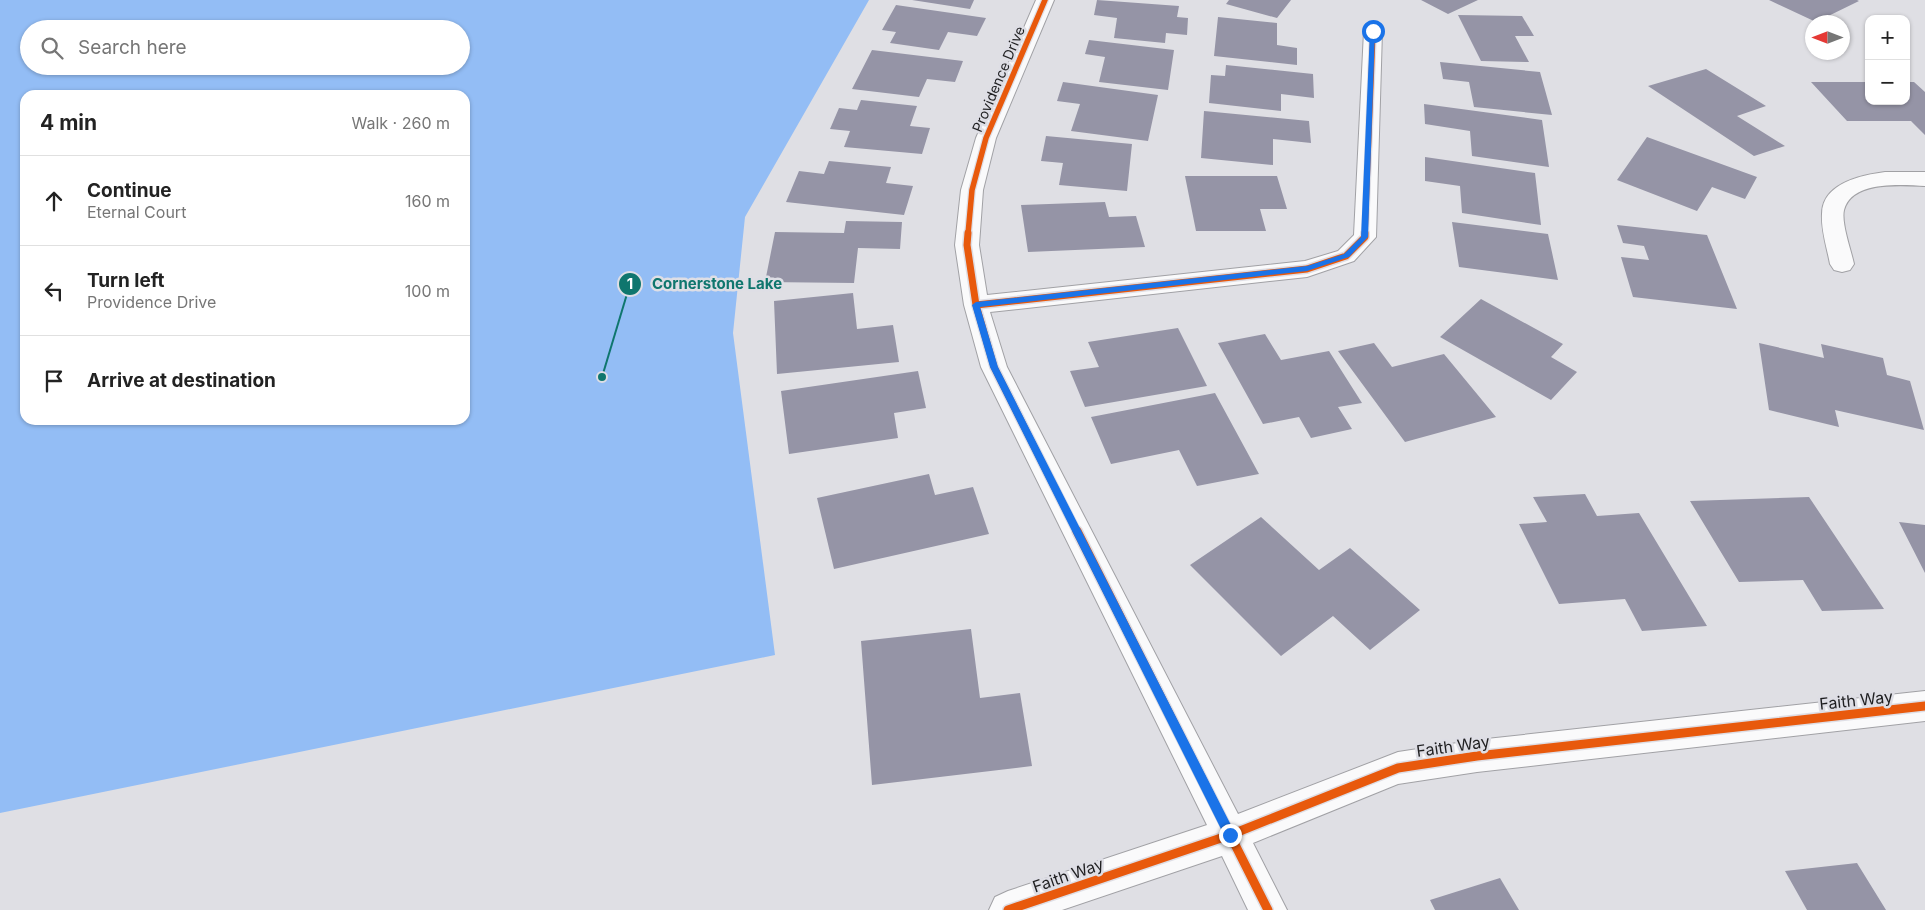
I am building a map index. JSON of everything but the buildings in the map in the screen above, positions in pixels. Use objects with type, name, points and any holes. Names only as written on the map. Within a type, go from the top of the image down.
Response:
[{"type":"street","name":"Providence Drive","points":[[1045,0],[986,138],[972,190],[967,245],[976,305],[994,367],[1268,910]]},
{"type":"street","points":[[976,305],[1307,269],[1346,256],[1364,237],[1373,31]]},
{"type":"street","points":[[1842,264],[1833,212],[1840,194],[1857,184],[1888,179],[1925,179]]},
{"type":"street","name":"Faith Way","points":[[1008,910],[1230,835],[1398,768],[1477,756],[1925,706]]},
{"type":"water","points":[[0,0],[869,0],[745,217],[733,333],[775,655],[0,813]]},
{"type":"cycle path","points":[[1045,0],[986,138],[972,190],[967,245],[976,305],[994,367],[1268,910]]},
{"type":"cycle path","points":[[976,305],[1307,269],[1346,256],[1365,237],[1373,31]]},
{"type":"cycle path","points":[[1008,910],[1230,835],[1398,768],[1477,756],[1925,706]]},
{"type":"place","name":"Cornerstone Lake","points":[[602,377]]},
{"type":"route","points":[[1230,835],[994,367],[976,305],[1307,269],[1346,256],[1364,237],[1373,31]]}]
